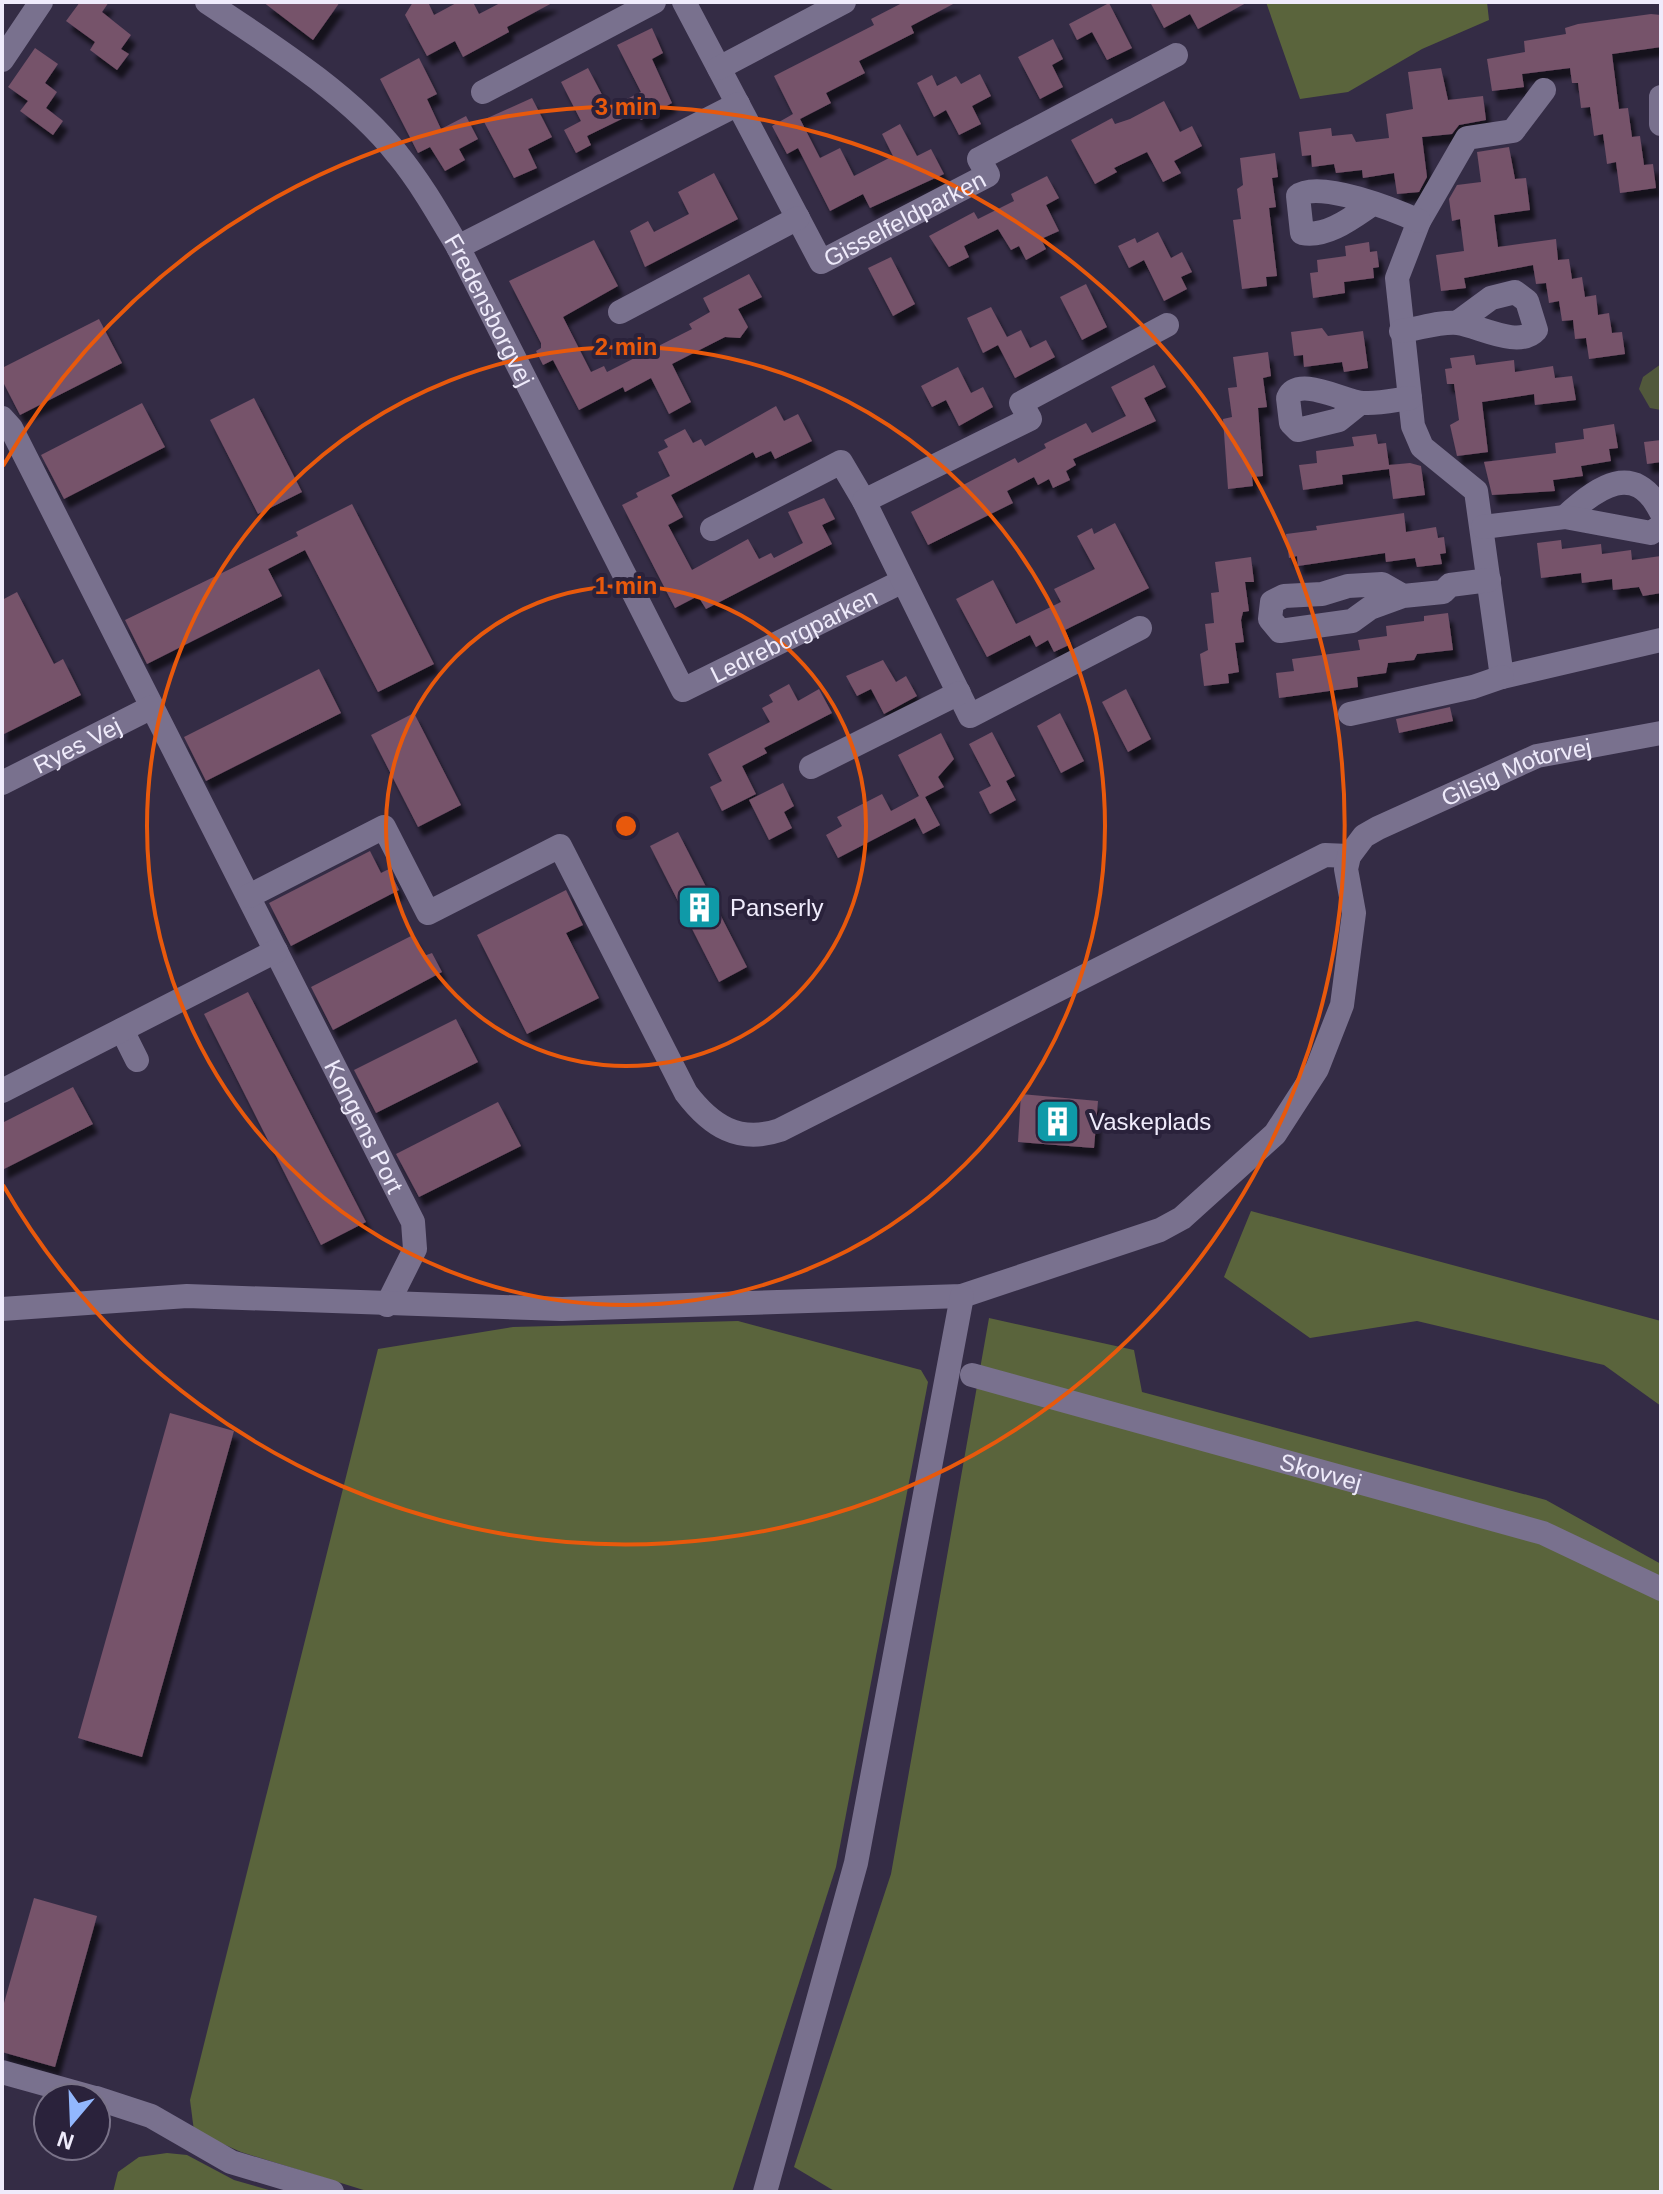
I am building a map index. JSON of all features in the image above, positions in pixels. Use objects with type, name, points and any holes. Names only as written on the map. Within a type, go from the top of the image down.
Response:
[{"type":"street","points":[[2,60],[41,2]]},
{"type":"street","name":"Fredensborgvej","points":[[207,2],[238,10],[340,98],[396,152],[458,247],[683,690]]},
{"type":"street","points":[[483,92],[654,2]]},
{"type":"street","name":"Gisselfeldparken","points":[[684,2],[821,262],[988,175],[979,159],[1176,55]]},
{"type":"street","points":[[719,68],[844,2]]},
{"type":"street","points":[[1502,677],[1476,491],[1422,447],[1416,437],[1397,278],[1419,221],[1467,138],[1513,131],[1544,90]]},
{"type":"street","points":[[1661,97],[1661,124]]},
{"type":"street","points":[[458,247],[738,104]]},
{"type":"street","points":[[1371,205],[1394,210],[1419,221]]},
{"type":"street","name":"Gisselfeldparken","points":[[620,312],[798,218]]},
{"type":"street","points":[[1401,331],[1457,323]]},
{"type":"street","points":[[864,501],[1030,419],[1021,403],[1167,325]]},
{"type":"street","points":[[1359,404],[1410,398]]},
{"type":"street","name":"Kongens Port","points":[[2,418],[18,442],[413,1222],[415,1249],[387,1305]]},
{"type":"street","name":"Ledreborgparken","points":[[712,529],[841,462],[864,501],[970,716],[1140,628]]},
{"type":"street","points":[[1565,517],[1585,498],[1623,480],[1631,481],[1653,496],[1661,512]]},
{"type":"street","points":[[1483,527],[1565,517],[1651,533],[1661,526]]},
{"type":"street","points":[[1403,596],[1382,584],[1284,596],[1272,602],[1270,619],[1280,631],[1352,621],[1370,608],[1403,596],[1443,592],[1450,585],[1489,580]]},
{"type":"street","name":"Ledreborgparken","points":[[683,690],[903,581]]},
{"type":"street","points":[[1350,714],[1661,640]]},
{"type":"street","points":[[811,767],[959,693]]},
{"type":"street","name":"Ryes Vej","points":[[2,783],[152,707]]},
{"type":"street","name":"Gilsig Motorvej","points":[[1349,856],[1364,836],[1378,828],[1537,756],[1661,733]]},
{"type":"street","points":[[2,1309],[187,1296],[387,1305],[577,1308],[962,1296],[1160,1230],[1182,1218],[1275,1134],[1317,1069],[1342,1005],[1354,913],[1346,869],[1349,856],[1325,855],[780,1130],[760,1137],[721,1129],[701,1113],[686,1093],[560,846],[428,913],[384,827],[249,896]]},
{"type":"street","points":[[2,1091],[276,951]]},
{"type":"street","points":[[122,1030],[137,1060]]},
{"type":"street","points":[[765,2192],[856,1863],[962,1296]]},
{"type":"street","name":"Skovvej","points":[[972,1375],[1543,1533],[1661,1589]]},
{"type":"street","points":[[2,2072],[38,2082]]},
{"type":"street","points":[[112,2103],[151,2116],[231,2162],[332,2192]]},
{"type":"green space","points":[[1266,2],[1487,2],[1489,20],[1422,49],[1348,92],[1300,99]]},
{"type":"green space","points":[[1661,364],[1661,410],[1650,408],[1639,389],[1643,377]]},
{"type":"green space","points":[[1251,1211],[1661,1321],[1661,1406],[1604,1365],[1417,1321],[1310,1338],[1224,1277]]},
{"type":"green space","points":[[989,1318],[1134,1350],[1142,1392],[1546,1500],[1661,1564],[1661,2192],[836,2192],[794,2167],[891,1874]]},
{"type":"green space","points":[[738,1321],[921,1370],[928,1382],[836,1867],[732,2192],[370,2192],[241,2152],[194,2131],[190,2100],[378,1349],[513,1327]]},
{"type":"green space","points":[[167,2153],[187,2155],[234,2180],[276,2192],[113,2192],[118,2172],[139,2157]]},
{"type":"building","points":[[80,2],[109,2],[102,12],[131,35],[121,49],[129,54],[117,70],[90,50],[95,42],[66,21]]},
{"type":"building","points":[[263,2],[340,2],[313,40]]},
{"type":"building","points":[[413,2],[428,2],[434,15],[458,2],[473,2],[479,14],[502,2],[554,2],[507,27],[509,32],[463,57],[455,41],[427,56],[405,15]]},
{"type":"building","points":[[904,2],[957,2],[911,26],[914,33],[859,61],[865,73],[826,93],[831,103],[800,119],[820,158],[840,148],[854,176],[893,156],[882,134],[900,124],[917,156],[931,149],[944,174],[870,208],[863,194],[830,211],[798,148],[787,154],[772,126],[793,114],[774,76],[874,25],[871,19]]},
{"type":"building","points":[[1150,2],[1248,2],[1198,29],[1190,14],[1164,28]]},
{"type":"building","points":[[1109,3],[1132,48],[1107,60],[1092,32],[1077,40],[1069,24]]},
{"type":"building","points":[[1661,15],[1661,47],[1612,54],[1619,109],[1628,108],[1632,137],[1640,136],[1644,165],[1653,164],[1656,188],[1620,193],[1616,162],[1607,164],[1603,134],[1594,136],[1590,107],[1581,108],[1578,83],[1572,83],[1570,68],[1522,74],[1524,87],[1492,91],[1487,59],[1525,52],[1524,41],[1566,34],[1565,28],[1578,24]]},
{"type":"building","points":[[652,28],[663,53],[652,59],[672,103],[641,120],[636,112],[587,136],[591,145],[576,153],[564,130],[581,121],[561,82],[588,68],[609,108],[641,92],[617,45]]},
{"type":"building","points":[[1053,39],[1063,59],[1052,65],[1063,87],[1040,99],[1018,57]]},
{"type":"building","points":[[35,48],[58,64],[45,83],[57,92],[46,108],[63,121],[53,135],[20,111],[28,101],[8,87]]},
{"type":"building","points":[[419,58],[437,94],[427,99],[441,129],[466,116],[478,139],[459,149],[465,160],[445,171],[430,147],[418,153],[380,79]]},
{"type":"building","points":[[1441,68],[1448,100],[1483,96],[1486,120],[1459,125],[1452,134],[1422,137],[1427,177],[1419,192],[1397,194],[1394,173],[1363,178],[1362,170],[1336,173],[1334,164],[1312,167],[1311,155],[1302,156],[1299,132],[1331,128],[1332,136],[1352,134],[1356,142],[1389,138],[1386,114],[1413,109],[1408,72]]},
{"type":"building","points":[[980,74],[991,96],[972,106],[981,124],[959,135],[946,110],[934,117],[917,83],[932,75],[937,86],[956,76],[961,84]]},
{"type":"building","points":[[532,98],[552,137],[528,149],[537,168],[514,178],[483,120]]},
{"type":"building","points":[[1164,101],[1180,132],[1192,126],[1202,146],[1174,161],[1181,173],[1163,182],[1147,152],[1114,168],[1117,172],[1095,184],[1071,140],[1112,118],[1115,124]]},
{"type":"building","points":[[1509,147],[1515,179],[1526,178],[1530,210],[1494,215],[1498,247],[1556,239],[1558,260],[1569,259],[1572,279],[1582,277],[1585,297],[1596,295],[1598,315],[1609,313],[1612,333],[1622,332],[1625,354],[1589,359],[1586,338],[1575,339],[1573,320],[1562,321],[1559,301],[1549,303],[1546,283],[1536,284],[1533,265],[1464,278],[1466,288],[1441,291],[1436,255],[1464,251],[1460,219],[1452,221],[1449,199],[1457,185],[1481,182],[1477,152]]},
{"type":"building","points":[[1275,153],[1278,177],[1272,178],[1276,207],[1269,208],[1277,276],[1266,277],[1267,286],[1242,289],[1233,220],[1241,219],[1237,189],[1243,185],[1240,158]]},
{"type":"building","points":[[714,173],[738,219],[645,267],[630,231],[648,221],[654,232],[689,214],[678,192]]},
{"type":"building","points":[[1047,176],[1059,198],[1046,205],[1059,231],[1041,239],[1046,249],[1026,260],[1019,246],[1011,250],[998,229],[964,246],[969,257],[949,267],[929,236],[974,212],[978,219],[1014,201],[1011,194]]},
{"type":"building","points":[[1158,232],[1171,258],[1182,252],[1192,272],[1181,277],[1187,289],[1164,301],[1144,260],[1129,268],[1118,246],[1135,238],[1137,243]]},
{"type":"building","points":[[594,240],[618,286],[563,317],[591,372],[604,366],[607,372],[692,329],[689,324],[710,312],[703,298],[749,274],[762,297],[738,309],[748,327],[740,338],[725,337],[672,364],[691,402],[669,414],[651,378],[625,392],[623,387],[579,410],[553,360],[543,365],[536,351],[541,348],[541,343],[509,281]]},
{"type":"building","points":[[1369,242],[1370,252],[1377,251],[1379,267],[1373,268],[1374,278],[1344,282],[1345,293],[1313,298],[1310,273],[1318,272],[1317,260],[1346,256],[1345,246]]},
{"type":"building","points":[[891,257],[915,304],[893,316],[868,268]]},
{"type":"building","points":[[1086,284],[1107,327],[1082,340],[1060,297]]},
{"type":"building","points":[[991,307],[1007,337],[1021,330],[1030,348],[1046,340],[1055,357],[1015,378],[998,345],[983,353],[967,318]]},
{"type":"building","points":[[99,319],[122,363],[20,415],[2,380],[2,368]]},
{"type":"building","points":[[1322,328],[1328,336],[1363,331],[1368,368],[1344,372],[1342,362],[1304,367],[1303,355],[1294,356],[1291,332]]},
{"type":"building","points":[[1268,352],[1271,376],[1263,378],[1267,407],[1258,408],[1263,476],[1252,477],[1253,486],[1228,489],[1223,419],[1232,417],[1228,388],[1237,387],[1233,357]]},
{"type":"building","points":[[1474,355],[1476,365],[1514,360],[1515,372],[1553,366],[1555,378],[1572,376],[1576,400],[1535,405],[1534,394],[1482,402],[1488,452],[1457,456],[1450,425],[1459,420],[1454,384],[1447,384],[1445,369],[1452,368],[1450,358]]},
{"type":"building","points":[[1154,365],[1166,387],[1144,398],[1156,421],[1073,459],[1076,465],[1066,471],[1070,480],[1053,488],[1049,479],[1038,485],[1034,477],[1007,491],[1013,503],[928,545],[911,512],[1015,458],[1018,463],[1046,448],[1044,444],[1086,423],[1092,433],[1126,416],[1111,387]]},
{"type":"building","points":[[958,367],[971,393],[983,387],[993,407],[959,426],[946,400],[932,407],[921,386]]},
{"type":"building","points":[[254,398],[302,492],[258,514],[210,420]]},
{"type":"building","points":[[142,403],[165,447],[64,499],[41,455]]},
{"type":"building","points":[[776,406],[784,421],[798,414],[812,441],[775,459],[771,451],[756,458],[753,452],[671,495],[683,517],[668,525],[692,570],[748,539],[759,559],[771,553],[774,558],[803,543],[788,512],[824,498],[835,519],[822,525],[832,544],[706,609],[698,596],[675,608],[622,505],[638,497],[636,493],[670,476],[658,452],[668,447],[664,440],[685,429],[693,443],[701,439],[705,446]]},
{"type":"building","points":[[1614,424],[1618,448],[1609,449],[1611,461],[1581,466],[1583,476],[1553,480],[1555,491],[1492,495],[1484,462],[1556,453],[1555,443],[1584,439],[1583,429]]},
{"type":"building","points":[[1376,434],[1378,444],[1386,443],[1389,465],[1410,463],[1421,466],[1425,495],[1393,499],[1389,469],[1342,475],[1343,484],[1303,490],[1299,465],[1317,463],[1316,451],[1354,446],[1352,437]]},
{"type":"building","points":[[1661,440],[1661,462],[1647,464],[1644,442]]},
{"type":"building","points":[[352,504],[434,664],[378,692],[305,550],[268,569],[282,596],[147,664],[125,620],[298,536],[296,532]]},
{"type":"building","points":[[1404,513],[1406,532],[1436,527],[1438,538],[1444,537],[1446,553],[1440,554],[1442,564],[1417,567],[1415,558],[1386,562],[1385,553],[1298,566],[1297,556],[1289,558],[1286,534],[1317,530],[1316,526]]},
{"type":"building","points":[[1115,523],[1149,588],[1065,630],[1071,644],[1054,652],[1048,640],[1036,647],[1030,635],[987,657],[956,599],[993,580],[1016,624],[1061,602],[1054,589],[1095,569],[1077,536],[1092,528],[1094,534]]},
{"type":"building","points":[[1561,540],[1562,549],[1601,544],[1602,554],[1631,550],[1632,560],[1661,556],[1661,593],[1643,596],[1639,587],[1613,590],[1612,579],[1582,583],[1581,573],[1541,578],[1537,543]]},
{"type":"building","points":[[1251,557],[1254,582],[1245,582],[1249,611],[1243,612],[1241,620],[1244,642],[1235,643],[1239,672],[1228,674],[1229,683],[1204,686],[1200,654],[1208,650],[1205,624],[1214,623],[1211,593],[1219,592],[1215,562]]},
{"type":"building","points":[[17,592],[54,664],[63,659],[81,695],[2,735],[2,600]]},
{"type":"building","points":[[1448,613],[1453,650],[1417,654],[1414,660],[1388,663],[1386,673],[1357,677],[1358,687],[1279,698],[1276,673],[1294,671],[1292,659],[1360,650],[1358,640],[1387,636],[1386,626],[1424,621],[1424,616]]},
{"type":"building","points":[[883,660],[896,682],[906,676],[917,696],[884,714],[871,689],[857,696],[846,676]]},
{"type":"building","points":[[319,669],[341,713],[206,781],[184,737]]},
{"type":"building","points":[[789,684],[798,701],[819,689],[832,713],[764,748],[767,753],[742,766],[756,794],[722,811],[710,787],[722,781],[708,754],[770,722],[762,708],[773,702],[769,695]]},
{"type":"building","points":[[1126,689],[1151,739],[1128,752],[1102,702]]},
{"type":"building","points":[[1450,707],[1453,721],[1399,733],[1396,719]]},
{"type":"building","points":[[414,713],[461,805],[418,827],[371,735]]},
{"type":"building","points":[[1060,713],[1084,761],[1061,773],[1037,726]]},
{"type":"building","points":[[992,732],[1015,776],[1006,781],[1016,800],[990,814],[979,792],[991,786],[969,744]]},
{"type":"building","points":[[941,733],[954,759],[938,777],[944,787],[925,797],[940,825],[923,834],[915,818],[838,858],[826,835],[842,826],[837,817],[882,794],[891,811],[919,796],[898,755]]},
{"type":"building","points":[[783,783],[794,806],[784,812],[792,828],[769,840],[749,800]]},
{"type":"building","name":"Panserly","points":[[678,832],[747,967],[719,982],[650,846]]},
{"type":"building","points":[[370,851],[381,873],[389,869],[399,890],[291,946],[269,903]]},
{"type":"building","points":[[566,890],[583,925],[566,933],[599,998],[527,1034],[477,935]]},
{"type":"building","points":[[413,935],[424,956],[432,953],[442,972],[333,1030],[311,987]]},
{"type":"building","points":[[248,992],[366,1222],[321,1245],[204,1014]]},
{"type":"building","points":[[456,1019],[478,1062],[376,1113],[354,1070]]},
{"type":"building","points":[[73,1087],[93,1124],[2,1170],[2,1123]]},
{"type":"building","name":"Vaskeplads","points":[[1021,1094],[1098,1101],[1094,1148],[1018,1142]]},
{"type":"building","points":[[498,1102],[521,1146],[419,1197],[396,1154]]},
{"type":"building","points":[[170,1413],[234,1431],[142,1757],[78,1738]]},
{"type":"building","points":[[34,1898],[97,1916],[55,2067],[2,2052],[2,2010]]},
{"type":"place","name":"Panserly","points":[[699,907]]},
{"type":"place","name":"Vaskeplads","points":[[1058,1121]]}]
